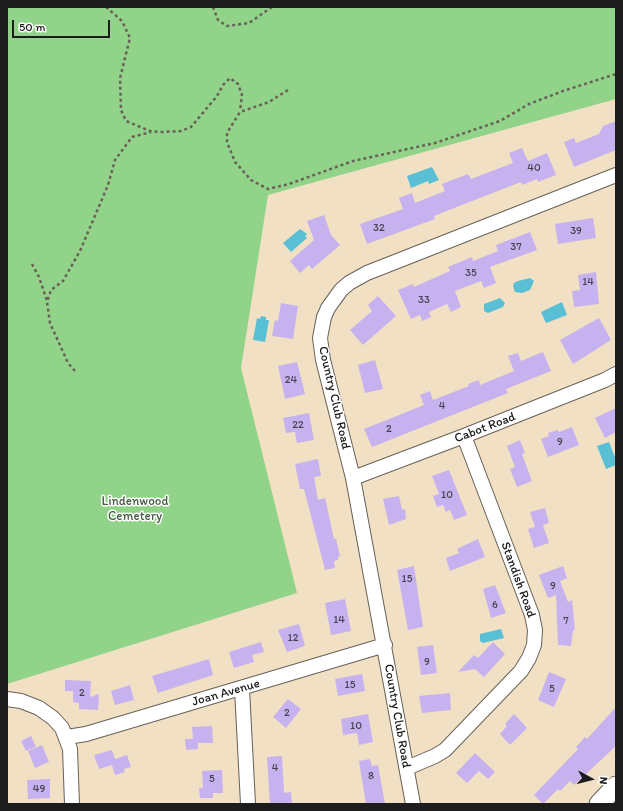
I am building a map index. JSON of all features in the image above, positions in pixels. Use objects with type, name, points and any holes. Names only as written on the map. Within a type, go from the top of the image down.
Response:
[{"type":"main road","points":[[599,804],[616,786]]},
{"type":"street","name":"Country Club Road","points":[[413,804],[385,645],[353,478],[321,349],[320,338],[324,318],[328,308],[341,290],[353,280],[367,273],[615,180]]},
{"type":"street","name":"Cabot Road","points":[[353,478],[464,436],[605,380],[616,374]]},
{"type":"street","name":"Standish Road","points":[[407,768],[445,750],[521,670],[529,658],[534,644],[535,630],[532,615],[464,436]]},
{"type":"street","name":"Joan Avenue","points":[[67,737],[86,734],[242,689],[385,645]]},
{"type":"street","points":[[242,689],[248,804]]},
{"type":"street","points":[[7,699],[27,703],[47,713],[62,728],[67,737],[70,755],[72,804]]},
{"type":"path","points":[[106,7],[122,21],[130,38],[120,78],[121,110],[126,121],[140,128],[153,131],[181,131],[191,127],[218,96],[223,85],[230,78],[238,84],[242,96],[240,112],[227,133],[231,154],[243,172],[251,180],[268,189],[290,184],[353,161],[435,143],[500,121],[536,102],[616,74]]},
{"type":"path","points":[[213,7],[218,20],[227,26],[249,23],[272,7]]},
{"type":"path","points":[[240,112],[269,102],[288,90]]},
{"type":"path","points":[[47,302],[51,290],[62,281],[80,251],[108,185],[114,160],[132,137],[153,131]]},
{"type":"path","points":[[32,264],[39,277],[47,302],[50,323],[68,363],[75,371]]},
{"type":"green space","name":"Lindenwood Cemetery","points":[[7,7],[616,7],[616,99],[268,195],[241,368],[297,593],[7,684]]},
{"type":"water","points":[[432,167],[439,180],[429,184],[428,181],[411,188],[407,176]]},
{"type":"water","points":[[300,229],[307,234],[305,236],[307,238],[291,252],[283,243]]},
{"type":"water","points":[[530,278],[534,281],[530,290],[522,293],[515,292],[513,286],[514,283]]},
{"type":"water","points":[[500,298],[505,303],[503,307],[488,313],[484,311],[484,304]]},
{"type":"water","points":[[562,302],[567,315],[546,323],[541,312]]},
{"type":"water","points":[[261,316],[266,317],[266,320],[269,320],[265,342],[253,340],[257,318],[260,319]]},
{"type":"water","points":[[609,442],[616,460],[616,465],[606,469],[597,446]]},
{"type":"water","points":[[501,629],[504,638],[483,643],[480,641],[480,634]]},
{"type":"building","points":[[616,121],[616,150],[574,167],[564,142],[574,138],[576,143],[599,134],[603,126]]},
{"type":"building","points":[[522,148],[528,161],[547,153],[556,175],[538,182],[537,179],[522,185],[521,182],[434,216],[435,219],[367,244],[360,224],[403,209],[399,198],[412,193],[415,203],[445,191],[442,184],[468,174],[471,179],[513,163],[509,153]]},
{"type":"building","points":[[324,215],[331,235],[340,245],[312,269],[309,265],[300,273],[290,261],[314,240],[307,221]]},
{"type":"building","points":[[593,218],[596,238],[558,244],[555,224]]},
{"type":"building","points":[[530,232],[537,250],[490,267],[496,283],[484,288],[481,281],[455,291],[461,307],[451,312],[447,304],[429,312],[431,317],[422,321],[420,315],[411,319],[398,290],[413,284],[414,287],[450,271],[448,267],[472,257],[473,261],[498,251],[496,245]]},
{"type":"building","points":[[596,272],[599,304],[574,307],[572,291],[580,290],[578,275]]},
{"type":"building","points":[[378,296],[396,316],[363,345],[350,330],[372,311],[368,305]]},
{"type":"building","points":[[281,303],[298,306],[293,339],[272,336],[275,320],[278,321]]},
{"type":"building","points":[[599,318],[611,340],[573,364],[560,340]]},
{"type":"building","points":[[543,352],[551,371],[506,389],[508,393],[372,447],[364,429],[424,405],[420,395],[430,391],[433,400],[469,386],[468,384],[479,380],[480,385],[514,371],[508,356],[518,353],[521,361]]},
{"type":"building","points":[[375,360],[383,389],[365,393],[358,365]]},
{"type":"building","points":[[297,362],[305,394],[285,399],[278,366]]},
{"type":"building","points":[[616,408],[616,432],[605,438],[595,418]]},
{"type":"building","points":[[309,413],[314,440],[297,443],[295,432],[286,433],[283,418]]},
{"type":"building","points":[[572,427],[579,445],[548,457],[541,439],[549,436],[548,433],[558,430],[559,432]]},
{"type":"building","points":[[520,440],[525,453],[522,454],[532,481],[517,487],[510,469],[515,467],[507,446]]},
{"type":"building","points":[[318,459],[321,476],[314,477],[318,500],[325,498],[334,539],[336,539],[340,556],[338,557],[338,560],[334,561],[335,568],[325,570],[304,489],[300,489],[295,464]]},
{"type":"building","points":[[449,470],[467,515],[454,520],[450,510],[446,512],[443,505],[437,507],[433,496],[439,494],[432,476]]},
{"type":"building","points":[[399,496],[402,510],[405,509],[406,519],[389,525],[383,499]]},
{"type":"building","points":[[545,508],[549,523],[543,525],[549,543],[534,548],[528,529],[535,527],[530,512]]},
{"type":"building","points":[[478,539],[485,557],[450,571],[446,558],[459,553],[457,549]]},
{"type":"building","points":[[414,566],[423,627],[408,630],[397,570]]},
{"type":"building","points":[[563,566],[567,578],[560,581],[568,602],[572,600],[575,630],[573,630],[571,646],[558,645],[556,595],[548,598],[539,575]]},
{"type":"building","points":[[495,585],[506,613],[491,618],[483,589]]},
{"type":"building","points":[[345,599],[351,631],[331,635],[325,603]]},
{"type":"building","points":[[299,624],[305,646],[287,652],[278,630]]},
{"type":"building","points":[[261,642],[264,652],[252,655],[254,662],[234,668],[229,652]]},
{"type":"building","points":[[493,642],[505,654],[484,677],[475,669],[458,672],[474,655],[478,658]]},
{"type":"building","points":[[433,645],[437,673],[421,675],[417,647]]},
{"type":"building","points":[[209,659],[213,675],[158,693],[152,676]]},
{"type":"building","points":[[549,672],[566,679],[554,707],[538,700]]},
{"type":"building","points":[[362,674],[365,691],[338,696],[335,679]]},
{"type":"building","points":[[65,680],[91,681],[90,697],[99,694],[98,710],[79,709],[79,703],[73,702],[73,691],[65,691]]},
{"type":"building","points":[[130,685],[134,700],[115,705],[111,691]]},
{"type":"building","points":[[450,693],[451,710],[422,713],[419,696]]},
{"type":"building","points":[[288,699],[301,709],[286,728],[273,717]]},
{"type":"building","points":[[616,707],[616,746],[574,785],[570,781],[560,791],[558,789],[543,804],[534,795],[578,749],[576,747],[585,737],[587,739]]},
{"type":"building","points":[[368,714],[373,742],[359,745],[357,733],[343,735],[341,719]]},
{"type":"building","points":[[514,714],[527,728],[510,745],[500,734],[507,726],[505,724]]},
{"type":"building","points":[[212,726],[213,743],[198,743],[198,749],[186,750],[185,739],[193,739],[192,727]]},
{"type":"building","points":[[31,736],[36,747],[26,751],[21,741]]},
{"type":"building","points":[[42,745],[49,762],[35,768],[28,751]]},
{"type":"building","points":[[112,750],[115,759],[127,755],[131,767],[124,769],[125,772],[115,775],[112,765],[99,769],[94,755]]},
{"type":"building","points":[[475,753],[495,772],[488,779],[479,771],[467,783],[456,773]]},
{"type":"building","points":[[282,756],[284,793],[291,792],[292,804],[270,804],[267,757]]},
{"type":"building","points":[[370,759],[372,766],[378,765],[385,804],[366,804],[359,761]]},
{"type":"building","points":[[222,770],[223,793],[213,793],[213,798],[200,798],[199,788],[203,788],[202,771]]},
{"type":"building","points":[[50,779],[50,798],[28,799],[27,780]]}]
